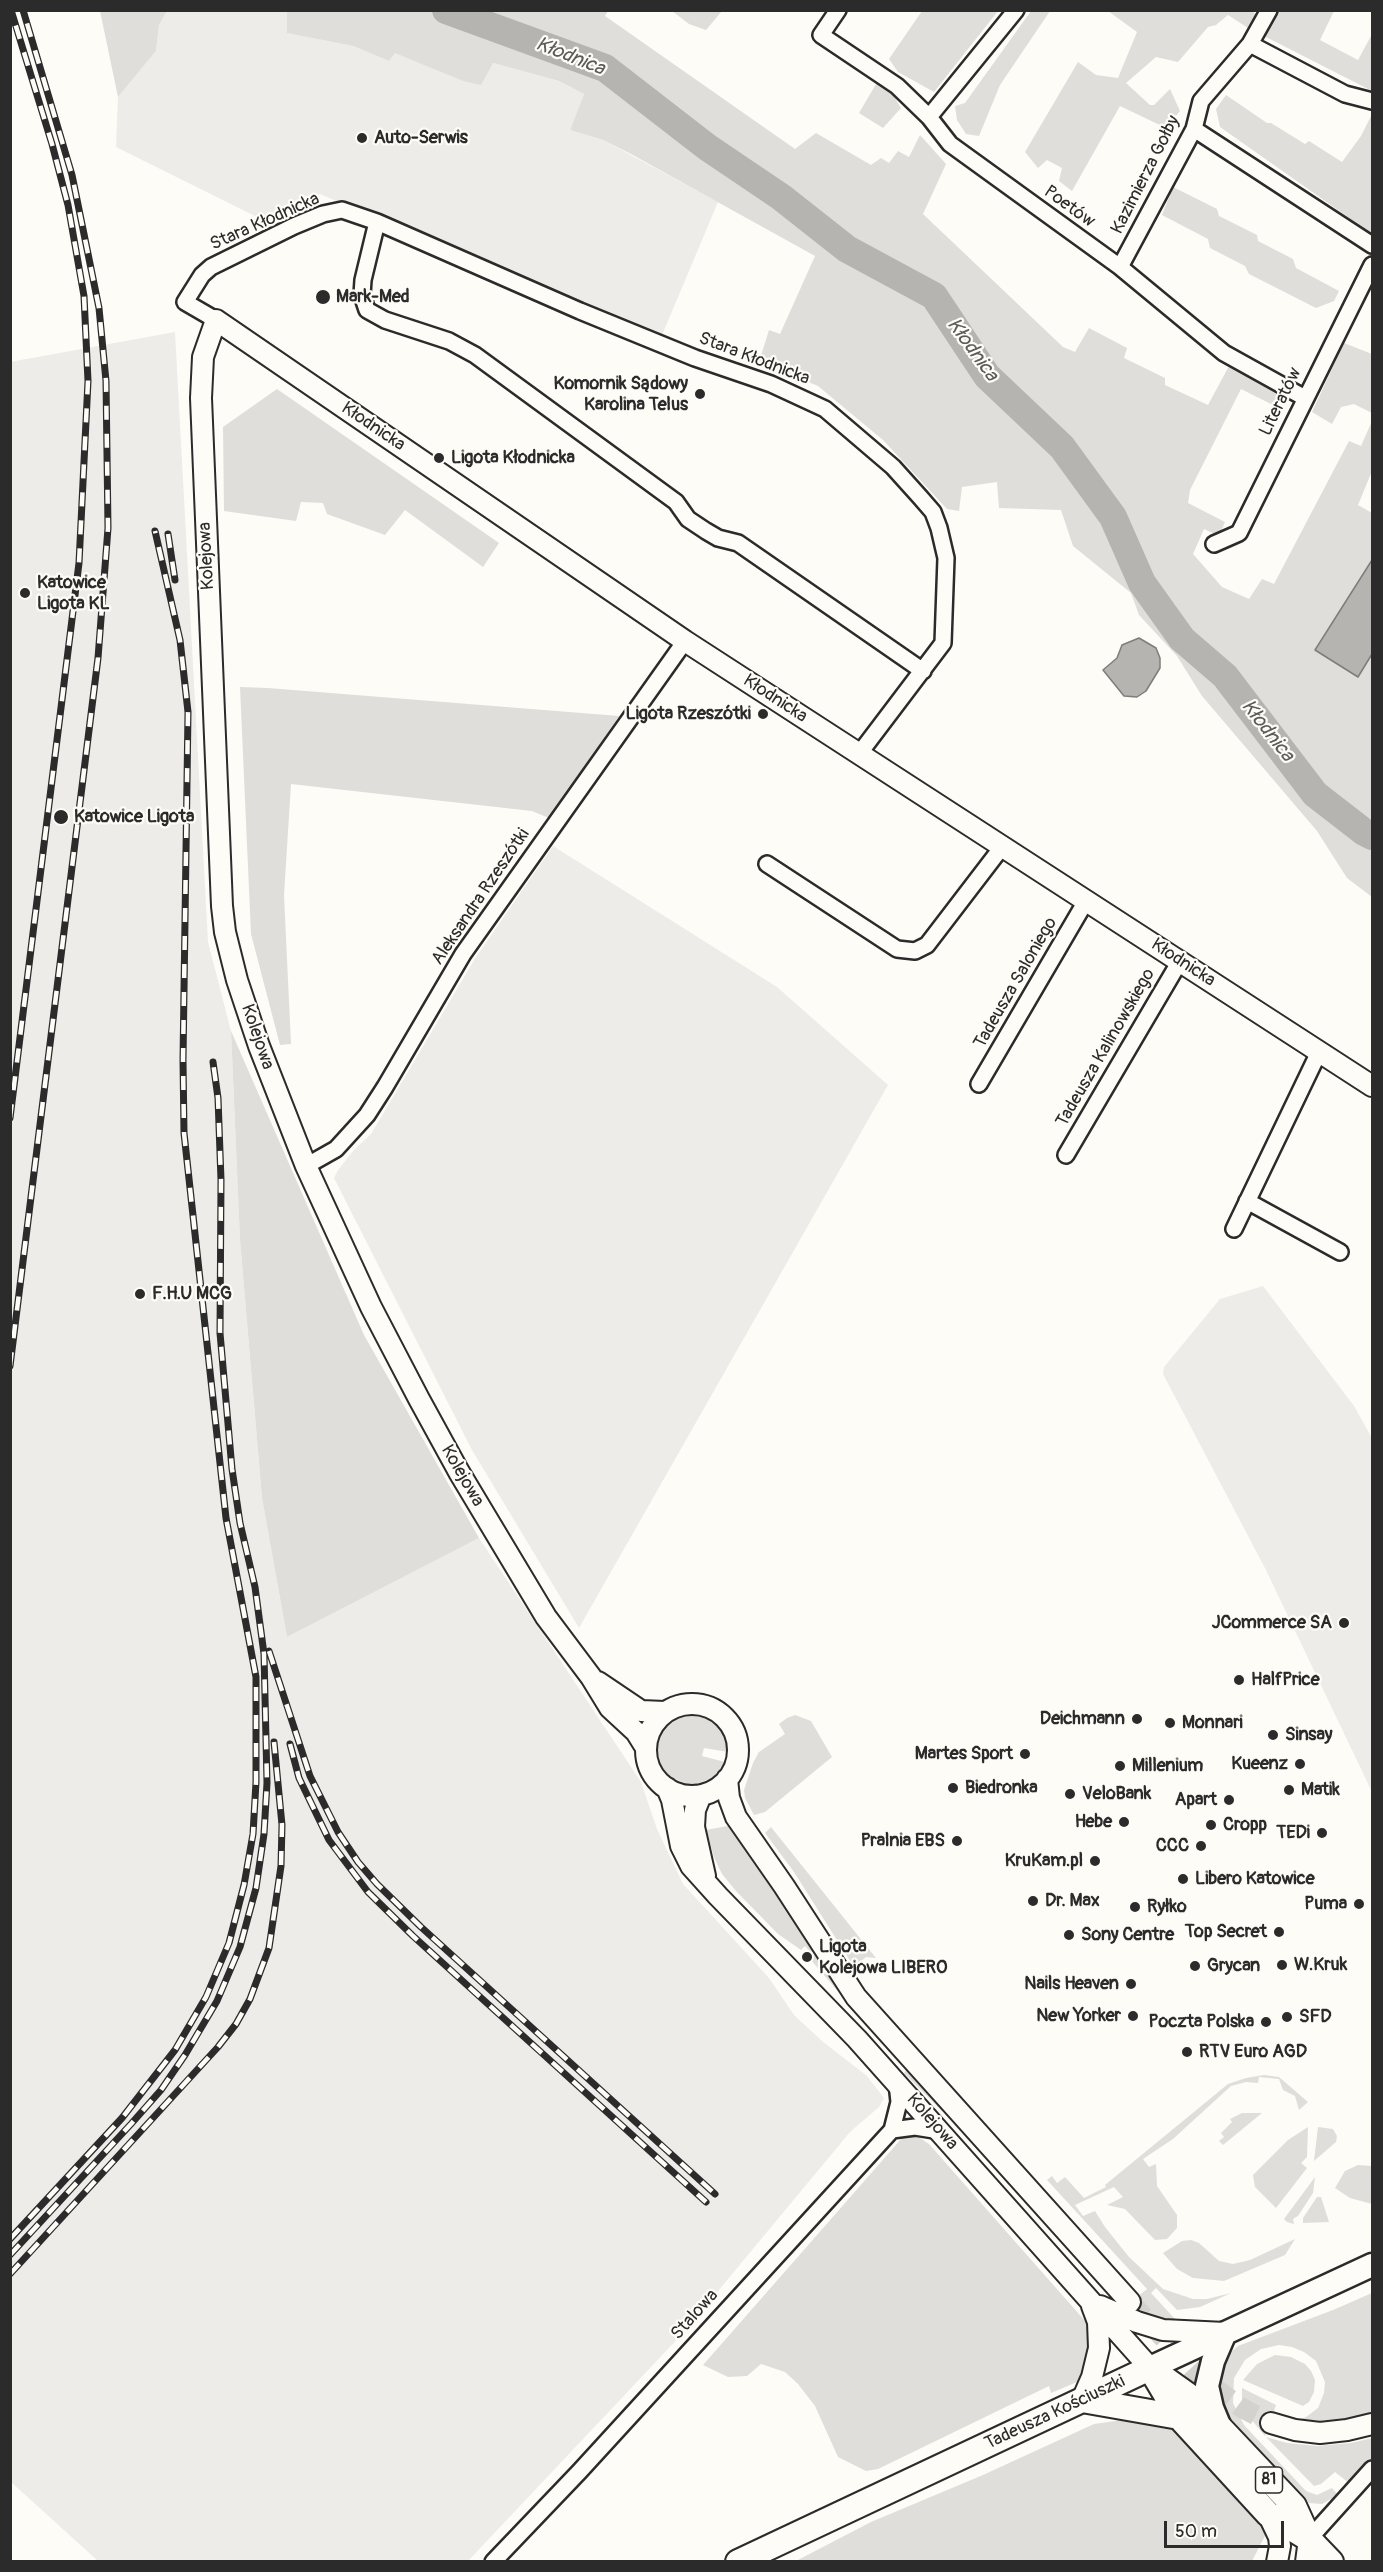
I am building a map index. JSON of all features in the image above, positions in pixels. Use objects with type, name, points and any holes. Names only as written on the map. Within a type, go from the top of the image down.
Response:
[{"type":"main road","name":"Tadeusza Kościuszki","points":[[738,2562],[1372,2265]]},
{"type":"main road","points":[[1220,2427],[1212,2408],[1208,2386],[1213,2361],[1225,2333]]},
{"type":"main road","name":"Kolejowa","points":[[1150,2368],[1179,2417],[1268,2514],[1307,2550],[1331,2562]]},
{"type":"main road","name":"Kolejowa","points":[[1150,2368],[1192,2398],[1294,2506],[1307,2550]]},
{"type":"main road","points":[[1082,2400],[1179,2417]]},
{"type":"street","name":"Poetów","points":[[838,10],[821,35],[897,86],[929,117],[950,144],[1120,267],[1224,353],[1305,398]]},
{"type":"street","points":[[929,117],[1016,10]]},
{"type":"street","name":"Kazimierza Gołby","points":[[1120,267],[1194,129],[1201,101],[1250,44],[1269,10]]},
{"type":"street","points":[[1250,44],[1345,94],[1372,101]]},
{"type":"street","points":[[1194,129],[1372,245]]},
{"type":"street","name":"Stara Kłodnicka","points":[[185,302],[199,278],[211,267],[294,226],[323,214],[342,210],[377,222],[580,311],[696,358],[771,384],[825,409],[893,467],[933,512],[946,558],[943,643],[860,754]]},
{"type":"street","points":[[377,222],[363,280],[362,295],[367,310],[386,320],[449,341],[476,355],[677,502],[688,519],[718,538],[738,543],[923,671]]},
{"type":"street","name":"Literatów","points":[[1214,544],[1239,533],[1372,265]]},
{"type":"street","name":"Kłodnicka","points":[[185,302],[216,320],[684,641],[1372,1086]]},
{"type":"street","name":"Kolejowa","points":[[216,320],[203,357],[201,387],[223,920],[231,960],[252,1025],[306,1166],[376,1317],[454,1463],[542,1611],[591,1677],[610,1708],[636,1732],[646,1748]]},
{"type":"street","name":"Aleksandra Rzeszótki","points":[[306,1166],[336,1149],[367,1115],[463,954],[684,641]]},
{"type":"street","points":[[767,864],[897,950],[915,951],[927,945],[1002,847]]},
{"type":"street","name":"Tadeusza Saloniego","points":[[979,1084],[1086,901]]},
{"type":"street","name":"Tadeusza Kalinowskiego","points":[[1066,1155],[1180,961]]},
{"type":"street","points":[[1234,1229],[1319,1052]]},
{"type":"street","points":[[1247,1201],[1340,1252]]},
{"type":"street","name":"Kolejowa","points":[[591,1677],[641,1711],[665,1712]]},
{"type":"street","points":[[696,1704],[715,1710],[726,1719],[736,1738],[738,1751],[735,1765],[727,1779],[719,1786],[701,1795],[684,1795],[667,1788],[654,1775],[646,1748],[651,1729],[665,1712],[680,1705],[696,1704]]},
{"type":"street","points":[[727,1779],[729,1798],[736,1817],[856,1997],[1130,2302]]},
{"type":"street","name":"Kolejowa","points":[[667,1788],[672,1800],[681,1846],[691,1866],[897,2082],[1150,2368]]},
{"type":"street","points":[[701,1795],[695,1810],[694,1827],[707,1883]]},
{"type":"street","points":[[897,2082],[899,2102],[892,2130],[915,2127],[940,2131]]},
{"type":"street","name":"Stalowa","points":[[493,2562],[892,2130]]},
{"type":"street","points":[[1090,2301],[1113,2313],[1163,2330],[1225,2333]]},
{"type":"street","points":[[1082,2400],[1092,2377],[1099,2348],[1098,2322],[1090,2301]]},
{"type":"street","points":[[1271,2423],[1295,2430],[1320,2433],[1372,2424]]},
{"type":"street","points":[[1282,2562],[1307,2550],[1372,2469]]},
{"type":"street","points":[[1268,2514],[1279,2537],[1277,2562]]},
{"type":"shaded area","points":[[100,11],[167,11],[159,25],[156,51],[118,97]]},
{"type":"shaded area","points":[[167,11],[287,11],[288,33],[353,46],[389,61],[395,52],[463,81],[493,63],[559,81],[584,94],[570,130],[603,140],[718,202],[660,340],[320,194],[269,223],[116,147],[118,97],[156,51],[159,25]]},
{"type":"shaded area","points":[[287,11],[608,11],[605,16],[795,149],[816,133],[871,165],[881,158],[889,163],[898,151],[909,157],[920,135],[946,164],[923,214],[1063,347],[1075,352],[1089,328],[1127,348],[1124,358],[1165,378],[1165,385],[1208,405],[1229,366],[1284,394],[1279,408],[1241,389],[1190,490],[1188,503],[1225,522],[1219,536],[1204,529],[1193,554],[1222,587],[1249,599],[1262,579],[1274,584],[1349,441],[1361,446],[1372,421],[1372,471],[1358,505],[1372,513],[1372,897],[1347,878],[1317,831],[1202,696],[1177,656],[1139,615],[1131,593],[1073,546],[1061,510],[999,508],[997,482],[962,487],[959,511],[947,509],[883,440],[818,386],[759,362],[769,330],[780,334],[815,256],[631,154],[603,140],[570,130],[584,94],[559,81],[493,63],[481,85],[463,81],[395,53],[389,61],[353,46],[287,33]]},
{"type":"shaded area","points":[[672,11],[722,11],[706,30],[689,24]]},
{"type":"shaded area","points":[[922,11],[998,11],[934,92],[898,72],[889,59]]},
{"type":"shaded area","points":[[1031,11],[1050,11],[1000,85],[979,136],[966,134],[957,120],[955,106],[965,103]]},
{"type":"shaded area","points":[[1108,11],[1251,11],[1256,14],[1248,28],[1228,15],[1216,25],[1208,27],[1178,62],[1156,57],[1126,83],[1150,105],[1154,105],[1170,89],[1180,111],[1166,128],[1120,106],[1072,191],[1059,181],[1062,168],[1047,160],[1038,168],[1025,152],[1078,62],[1096,75],[1118,78],[1137,32]]},
{"type":"shaded area","points":[[1276,11],[1334,11],[1320,40],[1358,60],[1372,34],[1372,91],[1264,36]]},
{"type":"shaded area","points":[[879,79],[895,89],[895,98],[901,108],[883,128],[859,113]]},
{"type":"shaded area","points":[[1226,95],[1267,123],[1271,123],[1305,144],[1309,141],[1342,162],[1361,136],[1372,114],[1372,234],[1220,127],[1216,109]]},
{"type":"shaded area","points":[[1173,187],[1217,209],[1219,216],[1257,235],[1258,241],[1293,259],[1296,268],[1339,291],[1334,301],[1316,308],[1249,274],[1245,266],[1210,248],[1208,239],[1162,215]]},
{"type":"shaded area","points":[[175,332],[208,942],[231,1031],[240,1240],[262,1498],[287,1637],[479,1538],[641,1782],[657,1829],[683,1884],[769,1978],[794,2015],[822,2041],[867,2076],[884,2098],[879,2107],[850,2132],[684,2332],[468,2561],[98,2561],[11,2482],[10,362]]},
{"type":"shaded area","points":[[1344,343],[1372,354],[1372,413],[1354,404],[1341,407],[1332,424],[1312,412]]},
{"type":"shaded area","points":[[277,389],[499,543],[483,567],[405,510],[385,535],[327,514],[323,503],[301,502],[296,521],[224,511],[223,427]]},
{"type":"shaded area","points":[[1372,560],[1372,654],[1358,677],[1315,650]]},
{"type":"shaded area","points":[[1139,638],[1156,648],[1160,658],[1160,668],[1146,691],[1137,697],[1124,696],[1103,670],[1117,658],[1122,645]]},
{"type":"shaded area","points":[[240,687],[619,716],[549,818],[532,811],[291,784],[284,895],[291,1044],[280,1045],[251,934]]},
{"type":"shaded area","points":[[553,846],[777,987],[888,1085],[579,1628],[472,1450],[334,1178],[353,1151],[371,1134],[476,957]]},
{"type":"shaded area","points":[[231,1031],[364,1335],[479,1538],[287,1637],[262,1498],[240,1240]]},
{"type":"shaded area","points":[[1263,1286],[1354,1406],[1372,1438],[1372,1792],[1266,1570],[1163,1374],[1164,1367],[1220,1299]]},
{"type":"shaded area","points":[[691,1713],[706,1716],[718,1725],[726,1738],[728,1752],[704,1748],[702,1756],[725,1762],[713,1778],[692,1785],[671,1778],[661,1767],[656,1753],[658,1738],[665,1725],[677,1717]]},
{"type":"shaded area","points":[[795,1715],[811,1721],[832,1757],[765,1812],[754,1815],[745,1798],[744,1790],[753,1763],[759,1752],[785,1734],[779,1724]]},
{"type":"shaded area","points":[[733,1825],[857,2009],[855,2011],[810,1959],[813,1955],[805,1946],[801,1950],[778,1934],[722,1874],[706,1830]]},
{"type":"shaded area","points":[[771,1827],[876,1958],[866,1957],[854,1967],[794,1872],[765,1833]]},
{"type":"shaded area","points":[[871,2026],[970,2139],[904,2073],[907,2069],[871,2031]]},
{"type":"shaded area","points":[[1264,2075],[1279,2077],[1308,2102],[1299,2110],[1295,2096],[1283,2090],[1279,2079],[1259,2077],[1258,2083],[1246,2082],[1231,2086],[1173,2139],[1143,2159],[1149,2167],[1156,2164],[1157,2186],[1177,2215],[1177,2228],[1167,2239],[1155,2240],[1125,2209],[1107,2205],[1123,2197],[1114,2187],[1075,2205],[1083,2216],[1095,2211],[1129,2257],[1163,2289],[1193,2299],[1207,2299],[1231,2293],[1200,2307],[1177,2310],[1156,2288],[1151,2293],[1175,2319],[1173,2320],[1154,2318],[1124,2308],[1147,2289],[1047,2180],[1052,2176],[1057,2183],[1065,2177],[1084,2198],[1106,2187],[1105,2185],[1228,2084]]},
{"type":"shaded area","points":[[1242,2113],[1262,2113],[1223,2145],[1219,2141],[1224,2137],[1221,2133],[1232,2122],[1230,2119]]},
{"type":"shaded area","points":[[1308,2127],[1307,2157],[1301,2163],[1307,2168],[1276,2208],[1255,2187],[1253,2175],[1288,2140]]},
{"type":"shaded area","points":[[1318,2127],[1333,2129],[1337,2136],[1336,2142],[1314,2161]]},
{"type":"shaded area","points":[[917,2136],[929,2144],[1086,2322],[1092,2341],[1084,2379],[1051,2393],[1049,2386],[878,2469],[866,2471],[838,2457],[815,2406],[798,2384],[785,2372],[761,2364],[747,2376],[728,2377],[703,2365],[902,2138]]},
{"type":"shaded area","points":[[1358,2165],[1372,2166],[1372,2204],[1350,2198],[1335,2188],[1345,2171]]},
{"type":"shaded area","points":[[1315,2177],[1313,2193],[1298,2216],[1293,2219],[1294,2224],[1287,2222],[1284,2219]]},
{"type":"shaded area","points":[[1317,2197],[1321,2197],[1329,2222],[1303,2223],[1303,2218]]},
{"type":"shaded area","points":[[1295,2239],[1285,2255],[1224,2281],[1193,2278],[1177,2269],[1163,2253],[1182,2241],[1191,2240],[1199,2243],[1219,2261],[1233,2264],[1250,2260]]},
{"type":"shaded area","points":[[1372,2293],[1372,2417],[1330,2426],[1295,2421],[1306,2417],[1318,2408],[1324,2393],[1325,2382],[1316,2361],[1292,2347],[1279,2345],[1261,2349],[1245,2360],[1234,2378],[1233,2403],[1244,2425],[1306,2491],[1317,2495],[1332,2488],[1338,2495],[1322,2504],[1309,2503],[1229,2423],[1214,2392],[1226,2356],[1238,2346]]},
{"type":"shaded area","points":[[1275,2355],[1291,2357],[1305,2364],[1311,2371],[1315,2380],[1314,2392],[1309,2402],[1303,2406],[1243,2380],[1257,2364]]},
{"type":"shaded area","points":[[1242,2388],[1276,2405],[1265,2436],[1245,2412],[1242,2403]]},
{"type":"shaded area","points":[[1130,2419],[1175,2428],[1247,2499],[1239,2503],[1267,2532],[1252,2561],[794,2562],[871,2522],[983,2475],[1094,2424]]},
{"type":"shaded area","points":[[1266,2437],[1287,2443],[1317,2446],[1351,2443],[1372,2438],[1372,2459],[1349,2483],[1335,2472],[1321,2484],[1314,2486]]},
{"type":"waterway","name":"Kłodnica","points":[[446,10],[605,68],[707,147],[781,197],[847,249],[934,296],[987,376],[1062,447],[1113,517],[1142,583],[1182,639],[1225,676],[1315,794],[1372,836]]},
{"type":"tunnel","points":[[1130,2302],[1194,2371],[1242,2408],[1271,2423]]},
{"type":"railway","points":[[10,1118],[79,563],[88,381],[84,296],[68,205],[11,10]]},
{"type":"railway","points":[[10,1366],[98,658],[108,528],[106,381],[99,308],[72,175],[23,10]]},
{"type":"railway","points":[[10,2239],[122,2118],[175,2050],[206,1997],[229,1943],[244,1885],[253,1834],[256,1782],[256,1677],[226,1518],[184,1133],[188,712],[180,640],[155,531]]},
{"type":"railway","points":[[168,534],[175,580]]},
{"type":"railway","points":[[10,2255],[161,2090],[185,2055],[217,2001],[240,1947],[256,1888],[264,1834],[267,1783],[264,1654],[255,1587],[240,1523],[232,1469],[220,1333],[221,1180],[218,1098],[213,1062]]},
{"type":"railway","points":[[269,1651],[310,1776],[338,1832],[358,1862],[421,1927],[715,2194]]},
{"type":"railway","points":[[10,2274],[218,2047],[236,2024],[250,1999],[269,1948],[281,1866],[282,1825],[274,1742]]},
{"type":"railway","points":[[290,1744],[299,1778],[329,1840],[368,1892],[413,1936],[706,2202]]},
{"type":"place","name":"Auto-Serwis","points":[[362,138]]},
{"type":"place","name":"Mark-Med","points":[[323,297]]},
{"type":"place","name":"Komornik Sądowy Karolina Telus","points":[[700,394]]},
{"type":"place","name":"Ligota Kłodnicka","points":[[439,458]]},
{"type":"place","name":"Katowice Ligota KL","points":[[25,593]]},
{"type":"place","name":"Ligota Rzeszótki","points":[[763,714]]},
{"type":"place","name":"Katowice Ligota","points":[[61,817]]},
{"type":"place","name":"F.H.U MCG","points":[[140,1294]]},
{"type":"place","name":"JCommerce SA","points":[[1344,1623]]},
{"type":"place","name":"HalfPrice","points":[[1239,1680]]},
{"type":"place","name":"Deichmann","points":[[1137,1719]]},
{"type":"place","name":"Monnari","points":[[1170,1723]]},
{"type":"place","name":"Sinsay","points":[[1273,1735]]},
{"type":"place","name":"Martes Sport","points":[[1025,1754]]},
{"type":"place","name":"Kueenz","points":[[1300,1764]]},
{"type":"place","name":"Millenium","points":[[1120,1766]]},
{"type":"place","name":"Biedronka","points":[[953,1788]]},
{"type":"place","name":"Matik","points":[[1289,1790]]},
{"type":"place","name":"VeloBank","points":[[1070,1794]]},
{"type":"place","name":"Apart","points":[[1229,1800]]},
{"type":"place","name":"Hebe","points":[[1124,1822]]},
{"type":"place","name":"Cropp","points":[[1211,1825]]},
{"type":"place","name":"TEDi","points":[[1322,1833]]},
{"type":"place","name":"Pralnia EBS","points":[[957,1841]]},
{"type":"place","name":"CCC","points":[[1201,1846]]},
{"type":"place","name":"KruKam.pl","points":[[1095,1861]]},
{"type":"place","name":"Libero Katowice","points":[[1183,1879]]},
{"type":"place","name":"Dr. Max","points":[[1033,1901]]},
{"type":"place","name":"Puma","points":[[1359,1904]]},
{"type":"place","name":"Ryłko","points":[[1135,1907]]},
{"type":"place","name":"Top Secret","points":[[1279,1932]]},
{"type":"place","name":"Sony Centre","points":[[1069,1935]]},
{"type":"place","name":"Ligota Kolejowa LIBERO","points":[[807,1957]]},
{"type":"place","name":"W.Kruk","points":[[1282,1965]]},
{"type":"place","name":"Grycan","points":[[1195,1966]]},
{"type":"place","name":"Nails Heaven","points":[[1131,1984]]},
{"type":"place","name":"New Yorker","points":[[1133,2016]]},
{"type":"place","name":"SFD","points":[[1287,2017]]},
{"type":"place","name":"Poczta Polska","points":[[1266,2022]]},
{"type":"place","name":"RTV Euro AGD","points":[[1187,2052]]}]
